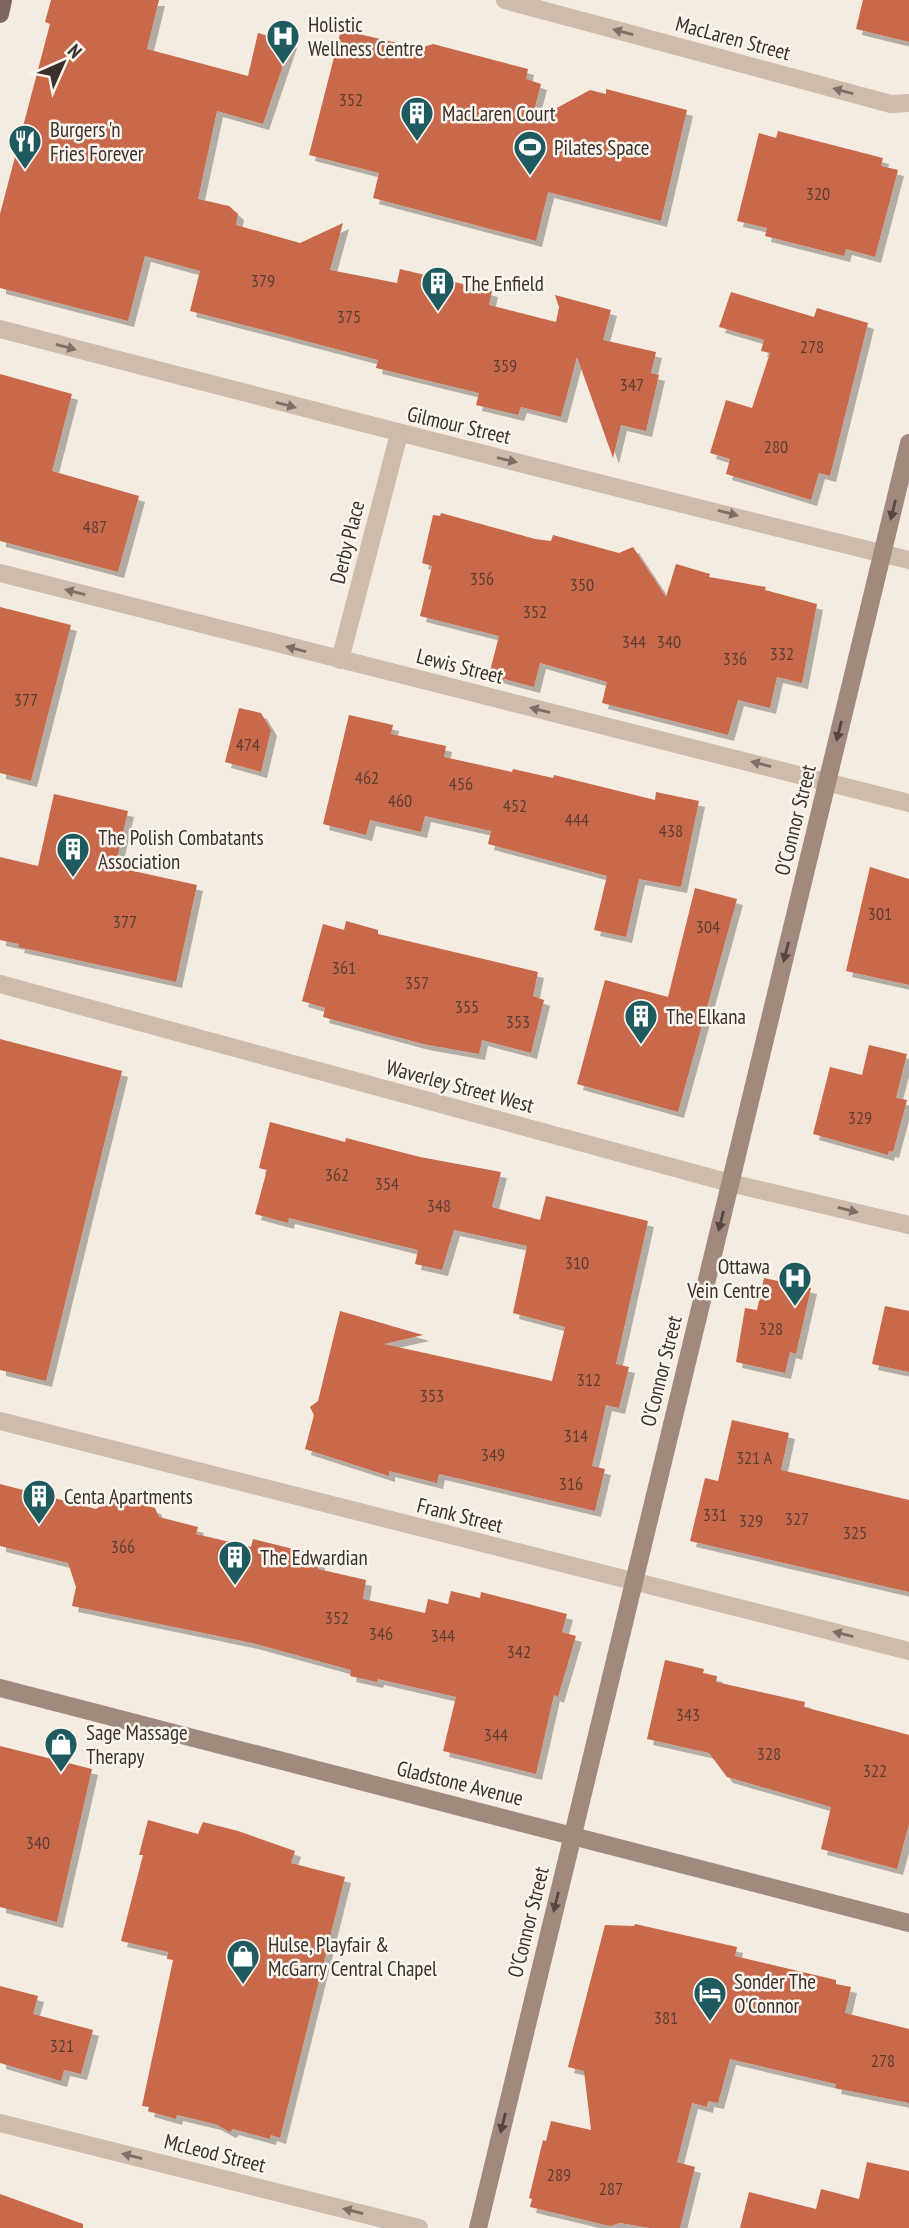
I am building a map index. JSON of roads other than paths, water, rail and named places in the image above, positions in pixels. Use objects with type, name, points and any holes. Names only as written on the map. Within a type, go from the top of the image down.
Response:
[{"type":"main road","points":[[0,14],[4,0]]},
{"type":"main road","name":"O'Connor Street","points":[[478,2228],[909,443]]},
{"type":"main road","name":"Gladstone Avenue","points":[[0,1688],[909,1923]]},
{"type":"street","name":"MacLaren Street","points":[[505,0],[891,104],[909,103]]},
{"type":"street","name":"Gilmour Street","points":[[0,329],[399,435],[675,500],[909,560]]},
{"type":"street","name":"Derby Place","points":[[340,660],[399,435]]},
{"type":"street","name":"Lewis Street","points":[[0,573],[909,803]]},
{"type":"street","name":"Waverley Street West","points":[[0,984],[730,1183],[909,1224]]},
{"type":"street","name":"Frank Street","points":[[0,1421],[909,1651]]},
{"type":"street","name":"McLeod Street","points":[[0,2123],[419,2228]]},
{"type":"place","name":"Holistic Wellness Centre","points":[[283,66]]},
{"type":"place","name":"MacLaren Court","points":[[417,143]]},
{"type":"place","name":"Burgers 'n Fries Forever","points":[[25,171]]},
{"type":"place","name":"Pilates Space","points":[[530,177]]},
{"type":"place","name":"The Enfield","points":[[438,313]]},
{"type":"place","name":"The Polish Combatants Association","points":[[73,879]]},
{"type":"place","name":"The Elkana","points":[[641,1046]]},
{"type":"place","name":"Ottawa Vein Centre","points":[[795,1308]]},
{"type":"place","name":"Centa Apartments","points":[[39,1526]]},
{"type":"place","name":"The Edwardian","points":[[235,1587]]},
{"type":"place","name":"Sage Massage Therapy","points":[[61,1774]]},
{"type":"place","name":"Hulse, Playfair & McGarry Central Chapel","points":[[243,1986]]},
{"type":"place","name":"Sonder The O'Connor","points":[[710,2023]]}]
